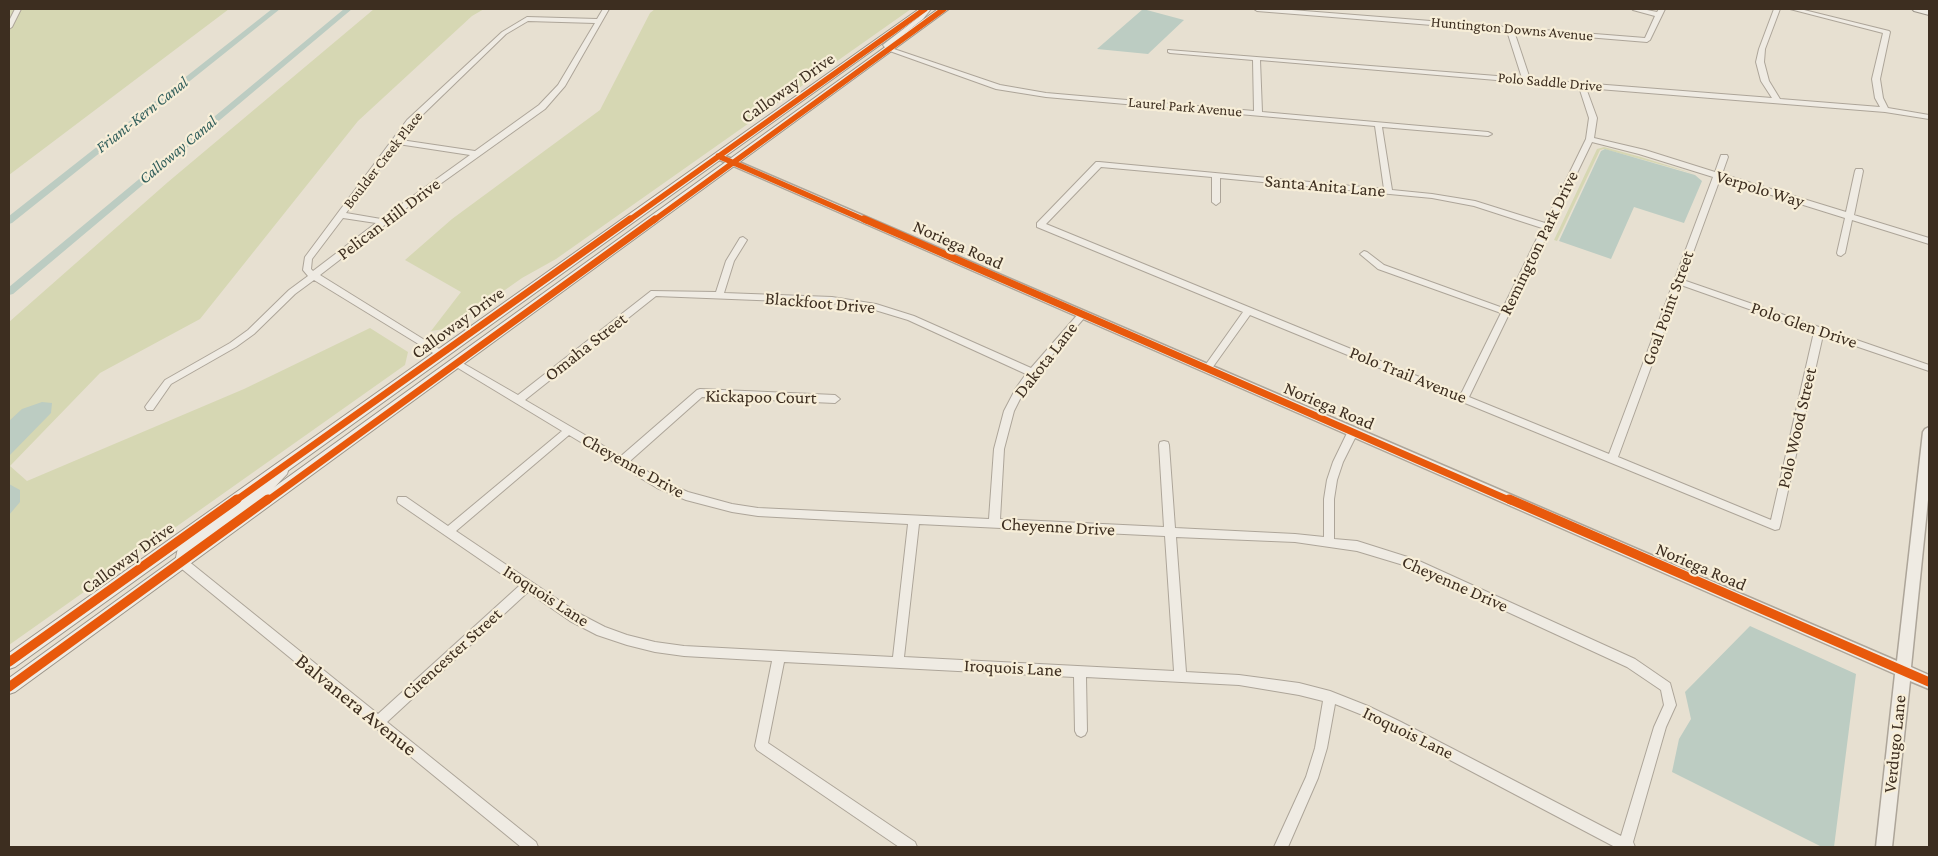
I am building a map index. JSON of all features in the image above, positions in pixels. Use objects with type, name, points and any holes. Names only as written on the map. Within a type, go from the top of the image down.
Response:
[{"type":"main road","name":"Calloway Drive","points":[[9,662],[926,9]]},
{"type":"main road","name":"Calloway Drive","points":[[9,687],[944,9]]},
{"type":"main road","points":[[1917,9],[1929,12]]},
{"type":"main road","points":[[456,363],[456,356],[461,349],[522,305],[544,281]]},
{"type":"main road","points":[[348,441],[366,420],[434,370],[439,363],[441,354]]},
{"type":"street","points":[[9,27],[18,9]]},
{"type":"street","name":"Pelican Hill Drive","points":[[150,407],[168,382],[233,345],[251,332],[292,292],[383,222],[530,117],[561,86],[606,9]]},
{"type":"street","points":[[889,49],[886,45],[921,18],[926,9]]},
{"type":"street","name":"Huntington Downs Avenue","points":[[1257,9],[1648,40],[1661,12]]},
{"type":"street","points":[[1635,9],[1661,12]]},
{"type":"street","points":[[1777,9],[1762,49],[1760,62],[1765,80],[1777,101]]},
{"type":"street","points":[[1793,9],[1887,32],[1876,79],[1879,98],[1885,110]]},
{"type":"street","name":"Boulder Creek Place","points":[[313,276],[307,270],[308,259],[395,141],[410,122],[491,44],[504,33],[527,19],[599,22]]},
{"type":"street","points":[[1510,29],[1527,80]]},
{"type":"street","name":"Laurel Park Avenue","points":[[889,49],[984,82],[1018,91],[1488,134]]},
{"type":"street","name":"Polo Saddle Drive","points":[[1170,51],[1885,110],[1929,117]]},
{"type":"street","points":[[1256,58],[1258,114]]},
{"type":"street","name":"Remington Park Drive","points":[[1464,398],[1590,139],[1593,118],[1582,85]]},
{"type":"street","points":[[1378,124],[1388,192]]},
{"type":"street","name":"Verpolo Way","points":[[1590,139],[1642,152],[1929,241]]},
{"type":"street","points":[[395,141],[477,154]]},
{"type":"street","name":"Noriega Road","points":[[718,156],[1929,682]]},
{"type":"street","name":"Goal Point Street","points":[[1612,459],[1724,157]]},
{"type":"street","name":"Santa Anita Lane","points":[[1040,225],[1099,164],[1432,196],[1476,204],[1548,227]]},
{"type":"street","points":[[1841,253],[1859,171]]},
{"type":"street","points":[[1216,175],[1216,202]]},
{"type":"street","points":[[340,215],[383,222]]},
{"type":"street","name":"Polo Trail Avenue","points":[[1040,225],[1775,526]]},
{"type":"street","points":[[720,296],[730,261],[743,240]]},
{"type":"street","points":[[1364,254],[1381,267],[1506,312]]},
{"type":"street","points":[[313,276],[441,354]]},
{"type":"street","name":"Polo Glen Drive","points":[[1678,281],[1929,368]]},
{"type":"street","name":"Blackfoot Drive","points":[[654,293],[832,300],[876,307],[911,318],[1032,372]]},
{"type":"street","name":"Omaha Street","points":[[518,400],[654,293]]},
{"type":"street","points":[[1207,369],[1249,310]]},
{"type":"street","name":"Dakota Lane","points":[[994,524],[1002,430],[1019,391],[1032,372],[1082,315]]},
{"type":"street","name":"Polo Wood Street","points":[[1775,526],[1819,330]]},
{"type":"street","name":"Cheyenne Drive","points":[[456,363],[661,485],[686,496],[732,508],[758,512],[1330,541],[1385,554],[1433,572],[1631,663],[1666,687],[1670,705],[1660,727],[1627,846]]},
{"type":"street","name":"Kickapoo Court","points":[[622,462],[700,393],[835,399]]},
{"type":"street","points":[[448,532],[569,430]]},
{"type":"street","points":[[1330,541],[1329,499],[1332,480],[1338,462],[1353,432]]},
{"type":"street","name":"Verdugo Lane","points":[[1884,847],[1929,432]]},
{"type":"street","points":[[1164,445],[1180,677]]},
{"type":"street","points":[[181,562],[182,552],[196,539],[265,490],[299,455]]},
{"type":"street","name":"Iroquois Lane","points":[[402,500],[574,617],[601,631],[627,640],[684,651],[1269,683],[1330,697],[1364,710],[1627,846]]},
{"type":"street","points":[[898,662],[914,520]]},
{"type":"street","name":"Balvanera Avenue","points":[[181,562],[531,847]]},
{"type":"street","name":"Cirencester Street","points":[[378,722],[527,586]]},
{"type":"street","points":[[779,656],[761,746],[910,847]]},
{"type":"street","points":[[1080,672],[1081,731]]},
{"type":"street","points":[[1281,847],[1312,778],[1321,748],[1330,697]]},
{"type":"green space","points":[[9,9],[229,9],[9,175]]},
{"type":"green space","points":[[374,9],[484,9],[472,16],[358,121],[200,319],[100,373],[10,466],[27,481],[244,389],[370,328],[408,352],[405,365],[9,645],[9,322],[168,182]]},
{"type":"green space","points":[[655,9],[911,9],[556,259],[522,278],[451,328],[431,331],[461,292],[405,260],[452,219],[600,110],[650,13]]},
{"type":"green space","points":[[1604,147],[1695,174],[1604,149],[1600,150],[1557,241],[1554,240],[1597,149]]},
{"type":"shaded area","points":[[1143,9],[1184,20],[1148,54],[1097,49]]},
{"type":"shaded area","points":[[1605,149],[1695,175],[1702,181],[1684,223],[1634,207],[1611,259],[1559,241],[1601,151]]},
{"type":"shaded area","points":[[42,402],[52,403],[51,413],[9,456],[9,421],[22,409]]},
{"type":"shaded area","points":[[9,484],[20,490],[20,502],[9,515]]},
{"type":"shaded area","points":[[1750,626],[1856,674],[1834,847],[1822,847],[1672,772],[1679,739],[1691,719],[1685,692]]},
{"type":"waterway","name":"Friant-Kern Canal","points":[[9,221],[276,9]]},
{"type":"waterway","name":"Calloway Canal","points":[[9,292],[348,9]]},
{"type":"cycle path","points":[[9,662],[925,9]]},
{"type":"cycle path","points":[[9,687],[944,9]]},
{"type":"cycle path","points":[[718,156],[1929,682]]}]
